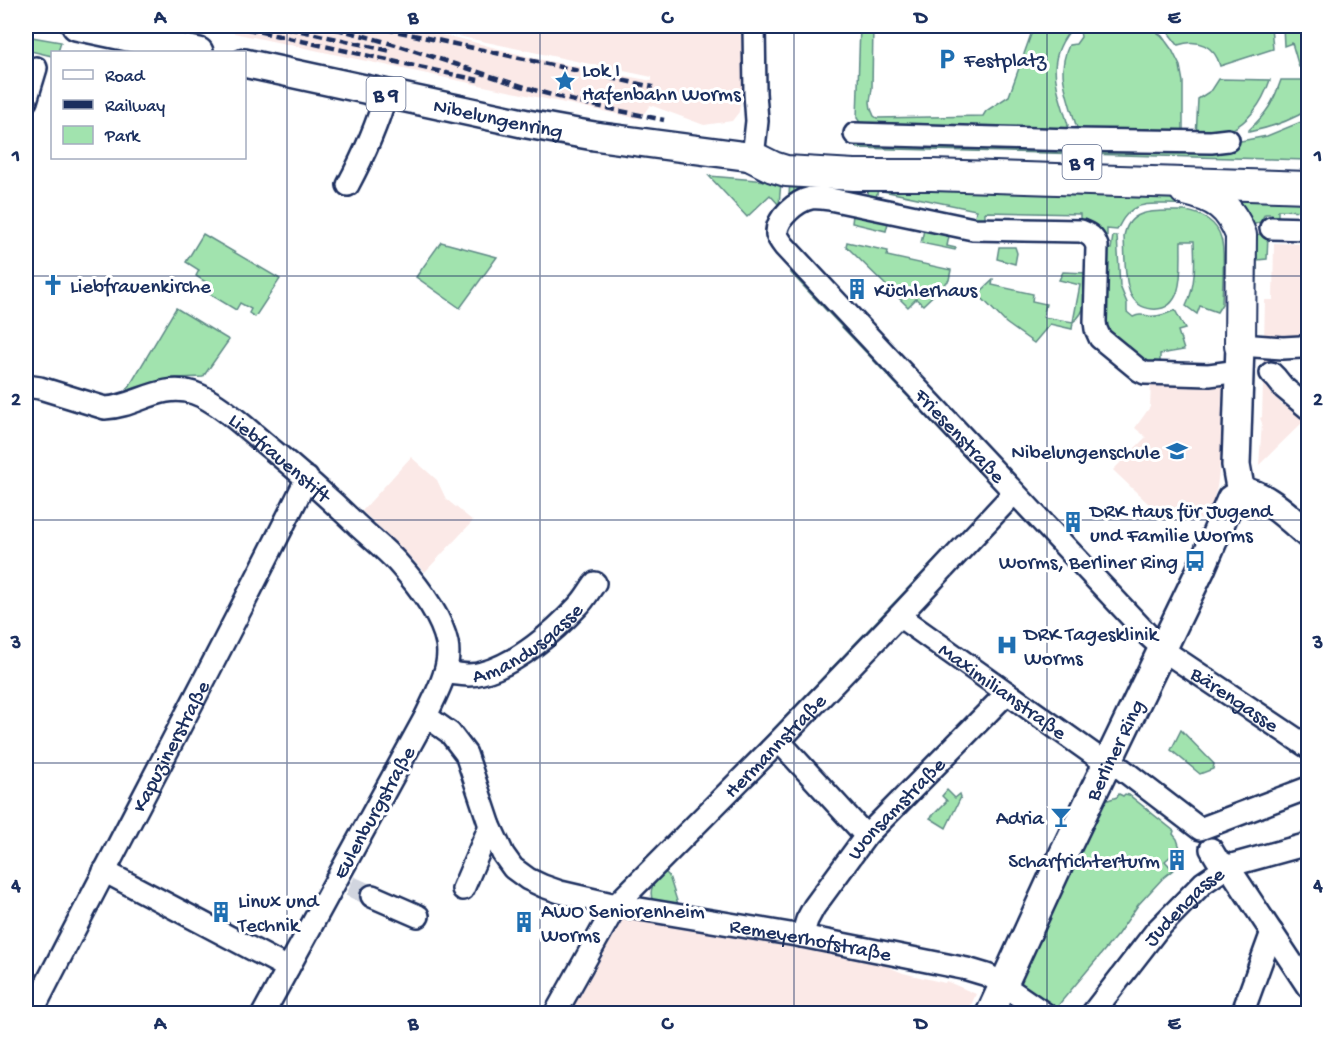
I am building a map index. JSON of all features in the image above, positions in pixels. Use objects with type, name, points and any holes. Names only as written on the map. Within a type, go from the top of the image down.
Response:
[{"type":"highway","name":"B 9","points":[[747,156],[787,153],[1308,167]]},
{"type":"highway","name":"B 9","points":[[747,156],[786,171],[854,175],[932,175],[1308,187]]},
{"type":"highway","points":[[1150,182],[1204,194],[1220,204],[1237,225],[1241,235],[1239,358]]},
{"type":"main road","points":[[76,26],[194,51]]},
{"type":"main road","name":"Nibelungenring","points":[[246,63],[527,124],[594,136],[747,156]]},
{"type":"main road","points":[[1239,358],[1236,465],[1241,493],[1257,494],[1262,497],[1308,534]]},
{"type":"main road","name":"Berliner Ring","points":[[990,1014],[1057,852],[1109,762],[1212,544],[1228,503],[1241,493]]},
{"type":"street","points":[[747,156],[757,121],[754,93],[754,26]]},
{"type":"street","points":[[26,101],[36,68]]},
{"type":"street","points":[[348,185],[373,135],[386,94]]},
{"type":"street","points":[[855,134],[1075,140],[1211,142],[1228,140]]},
{"type":"street","name":"Friesenstraße","points":[[1163,649],[784,246],[777,237],[777,230],[786,214],[801,201],[822,197],[973,229],[1081,231],[1089,234],[1097,246],[1095,322],[1098,335],[1139,370],[1145,373],[1209,375],[1239,358]]},
{"type":"street","points":[[1271,228],[1308,229]]},
{"type":"street","points":[[1239,358],[1283,348],[1301,347]]},
{"type":"street","points":[[1271,373],[1284,388],[1308,408]]},
{"type":"street","name":"Liebfrauenstift","points":[[26,386],[40,388],[105,408],[113,408],[161,392],[192,393],[205,398],[235,419],[307,478],[396,561],[427,601],[439,621],[448,645],[445,672]]},
{"type":"street","name":"Kapuzinerstraße","points":[[31,1014],[273,548],[307,478]]},
{"type":"street","name":"Hermannstraße","points":[[555,1014],[616,905],[779,741],[1014,493]]},
{"type":"street","name":"Amandusgasse","points":[[445,672],[463,675],[481,674],[529,650],[580,604],[595,583]]},
{"type":"street","name":"Maximilianstraße","points":[[899,616],[1109,762],[1207,841],[1217,859],[1228,866],[1308,987]]},
{"type":"street","name":"Bärengasse","points":[[1163,649],[1308,747]]},
{"type":"street","name":"Eulenburgstraße","points":[[263,1014],[288,968],[343,883],[426,716],[445,672]]},
{"type":"street","name":"Wonsamstraße","points":[[802,936],[814,907],[866,836],[1007,693]]},
{"type":"street","name":"Remeyerhofstraße","points":[[426,716],[450,733],[466,754],[490,826],[503,854],[513,868],[528,879],[560,892],[616,905],[802,936],[855,953],[967,969],[987,975],[1004,984],[1040,1010]]},
{"type":"street","points":[[779,741],[866,836]]},
{"type":"street","points":[[1207,841],[1308,788]]},
{"type":"street","points":[[463,889],[490,826]]},
{"type":"street","name":"Judengasse","points":[[1092,1014],[1157,930],[1203,883],[1228,866],[1306,850]]},
{"type":"street","points":[[104,871],[288,968]]},
{"type":"street","points":[[372,896],[418,916]]},
{"type":"street","points":[[1245,1006],[1272,932]]},
{"type":"shaded area","points":[[201,26],[396,26],[462,39],[537,59],[652,81],[652,77],[410,26],[744,26],[745,66],[739,112],[732,121],[704,125],[650,105],[640,119]]},
{"type":"shaded area","points":[[1274,243],[1308,244],[1308,343],[1295,336],[1272,336],[1270,385],[1271,389],[1276,389],[1276,399],[1280,400],[1281,404],[1308,417],[1259,465],[1265,300],[1273,300]]},
{"type":"shaded area","name":"Nibelungenschule","points":[[1220,383],[1224,383],[1221,456],[1217,487],[1207,521],[1154,509],[1113,470],[1146,437],[1135,428],[1150,407],[1151,384],[1219,386]]},
{"type":"shaded area","points":[[411,457],[437,480],[446,499],[473,521],[425,572],[362,511]]},
{"type":"shaded area","points":[[622,917],[879,963],[903,973],[945,983],[946,981],[976,994],[967,1014],[568,1013]]},
{"type":"green space","points":[[860,26],[873,26],[870,102],[874,116],[877,118],[983,116],[986,111],[1009,96],[1034,26],[1074,26],[1058,50],[1056,62],[1057,86],[1068,125],[1065,132],[861,124],[857,118]]},
{"type":"green space","points":[[1087,26],[1148,26],[1162,36],[1180,66],[1183,82],[1183,138],[1079,132],[1066,92],[1063,69],[1069,45],[1076,44],[1081,37],[1080,31]]},
{"type":"green space","points":[[1161,26],[1271,26],[1273,49],[1220,66],[1214,53],[1205,45],[1185,43],[1178,45]]},
{"type":"green space","points":[[1283,26],[1308,26],[1308,67],[1299,67],[1292,43],[1284,46]]},
{"type":"green space","points":[[26,36],[61,42],[58,51],[51,51],[51,56],[26,50]]},
{"type":"green space","points":[[1219,79],[1270,80],[1259,103],[1237,127],[1218,135],[1196,138],[1198,99],[1212,90]]},
{"type":"green space","points":[[1281,80],[1308,80],[1308,110],[1280,123],[1249,132],[1269,107]]},
{"type":"green space","points":[[1308,119],[1308,160],[857,148],[857,142],[1220,145],[1267,136]]},
{"type":"green space","points":[[709,176],[781,182],[779,205],[770,195],[747,217]]},
{"type":"green space","points":[[790,177],[990,183],[1043,193],[1176,196],[1199,200],[1216,208],[1227,219],[1233,233],[1237,267],[1236,306],[1229,306],[1231,258],[1227,232],[1216,217],[1201,208],[1174,204],[1149,204],[1137,207],[1125,216],[1117,230],[1107,229],[1107,243],[1104,243],[1095,230],[1080,223],[1080,214],[985,212],[985,224],[974,222],[976,210],[878,190],[875,201],[867,199],[869,187],[852,184],[850,191],[819,186],[805,189],[789,197]]},
{"type":"green space","points":[[1220,189],[1308,191],[1308,211],[1278,210],[1278,222],[1273,219],[1272,214],[1265,214],[1260,222],[1253,225],[1254,234],[1268,235],[1267,259],[1257,260],[1256,306],[1245,306]]},
{"type":"green space","points":[[1185,211],[1208,219],[1216,227],[1221,238],[1224,261],[1222,304],[1217,312],[1200,306],[1197,314],[1186,306],[1195,266],[1194,241],[1181,241],[1181,273],[1176,295],[1171,303],[1163,308],[1145,307],[1134,299],[1128,287],[1124,237],[1132,220],[1147,212]]},
{"type":"green space","points":[[853,215],[888,223],[886,231],[852,223]]},
{"type":"green space","points":[[924,230],[949,236],[947,246],[956,248],[955,250],[921,243]]},
{"type":"green space","points":[[203,234],[280,279],[255,317],[249,313],[251,309],[240,303],[236,310],[208,293],[212,286],[196,276],[199,270],[186,262]]},
{"type":"green space","points":[[1113,236],[1117,236],[1120,286],[1127,303],[1127,312],[1133,317],[1162,315],[1175,310],[1185,329],[1178,331],[1184,350],[1160,354],[1160,368],[1152,368],[1104,329],[1103,248],[1111,249]]},
{"type":"green space","points":[[441,242],[497,257],[460,308],[416,277]]},
{"type":"green space","points":[[847,242],[888,251],[887,256],[951,270],[949,280],[923,305],[916,299],[908,307],[846,246]]},
{"type":"green space","points":[[999,247],[1015,247],[1017,253],[1015,264],[997,259]]},
{"type":"green space","points":[[794,272],[1000,492],[791,273]]},
{"type":"green space","points":[[1063,272],[1087,273],[1084,306],[1073,322],[1080,285],[1059,280]]},
{"type":"green space","points":[[993,280],[992,285],[1033,294],[1032,301],[1046,304],[1043,317],[1073,322],[1072,329],[1050,324],[1034,343],[1006,323],[978,294]]},
{"type":"green space","points":[[176,308],[229,340],[203,377],[162,381],[121,400]]},
{"type":"green space","points":[[1000,495],[764,744],[761,742],[996,496]]},
{"type":"green space","points":[[1181,730],[1214,764],[1213,769],[1200,774],[1171,750]]},
{"type":"green space","points":[[947,790],[955,798],[960,794],[961,797],[946,828],[930,818],[947,801],[942,796]]},
{"type":"green space","points":[[1119,794],[1129,795],[1174,831],[1173,834],[1180,848],[1165,861],[1173,870],[1138,905],[1118,934],[1056,1008],[1047,1005],[1017,984],[1103,798],[1108,800]]},
{"type":"green space","points":[[665,872],[669,876],[678,909],[653,901],[651,896],[652,888]]},
{"type":"tunnel","points":[[350,886],[372,896]]},
{"type":"railway","points":[[234,26],[478,80]]},
{"type":"railway","points":[[322,26],[399,46],[559,97],[664,120]]},
{"type":"railway","points":[[372,26],[653,87]]},
{"type":"railway","points":[[288,28],[391,51]]},
{"type":"place","name":"Festplatz","points":[[947,59]]},
{"type":"place","name":"Lok I Hafenbahn Worms","points":[[565,81]]},
{"type":"place","name":"Liebfrauenkirche","points":[[53,285]]},
{"type":"place","name":"Küchlerhaus","points":[[857,289]]},
{"type":"place","name":"Nibelungenschule","points":[[1177,451]]},
{"type":"place","name":"DRK Haus für Jugend und Familie Worms","points":[[1073,522]]},
{"type":"place","name":"Worms, Berliner Ring","points":[[1195,561]]},
{"type":"place","name":"DRK Tagesklinik Worms","points":[[1007,645]]},
{"type":"place","name":"Adria","points":[[1061,817]]},
{"type":"place","name":"Scharfrichterturm","points":[[1177,860]]},
{"type":"place","name":"Linux und Technik","points":[[221,912]]},
{"type":"place","name":"AWO Seniorenheim Worms","points":[[524,922]]}]
